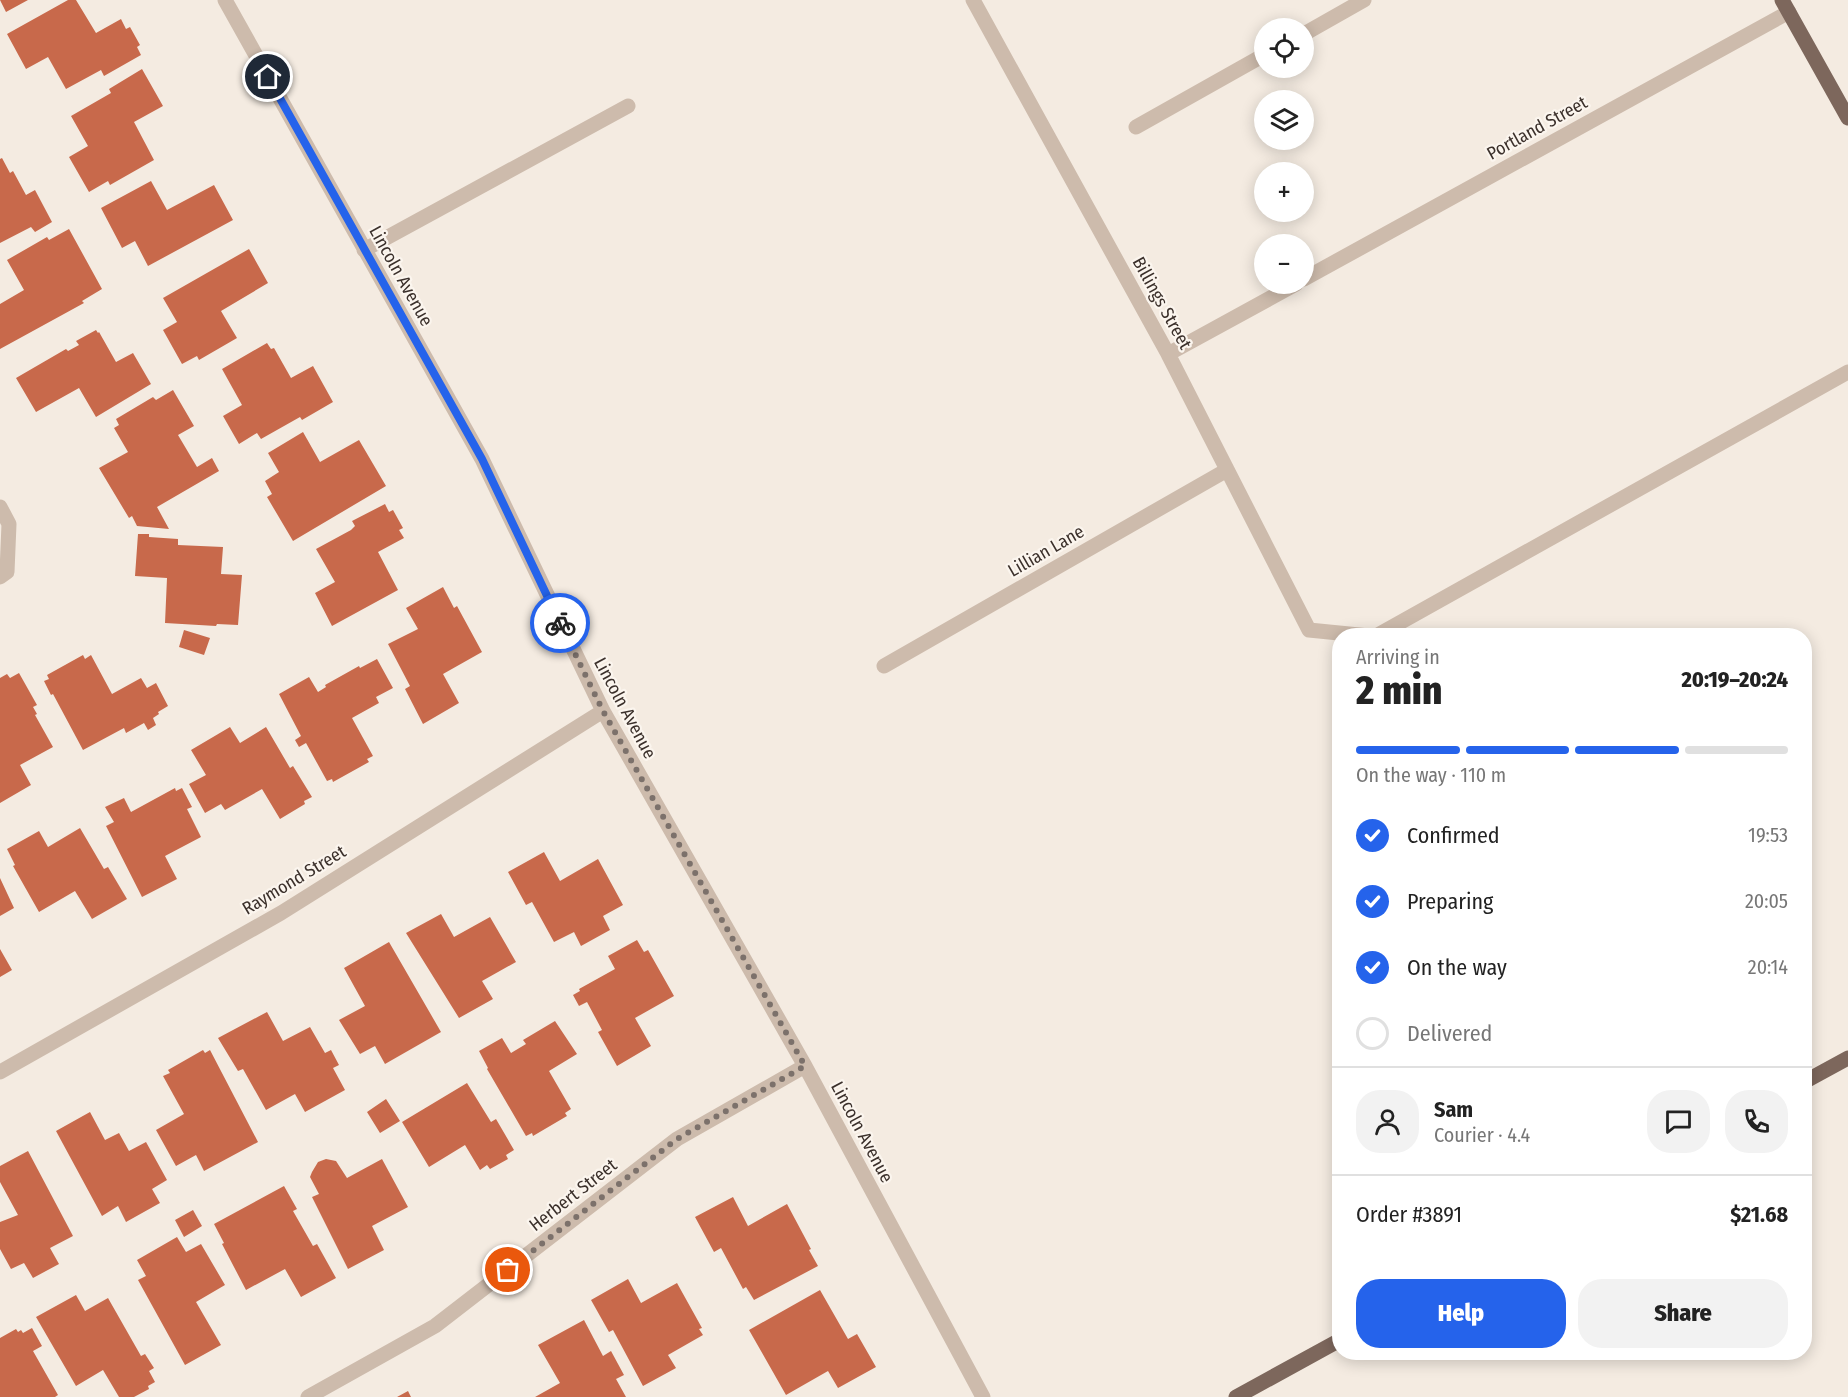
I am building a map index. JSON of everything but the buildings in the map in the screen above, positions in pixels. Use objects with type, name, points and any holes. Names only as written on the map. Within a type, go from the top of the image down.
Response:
[{"type":"main road","points":[[1785,6],[1848,118]]},
{"type":"main road","points":[[1812,1078],[1848,1058]]},
{"type":"main road","points":[[1236,1397],[1332,1344]]},
{"type":"street","name":"Lincoln Avenue","points":[[225,0],[482,459],[603,711],[805,1066],[983,1397]]},
{"type":"street","name":"Billings Street","points":[[973,0],[1168,354],[1309,630],[1332,632]]},
{"type":"street","points":[[1314,28],[1364,0]]},
{"type":"street","name":"Portland Street","points":[[1314,273],[1785,6]]},
{"type":"street","points":[[1136,127],[1254,61]]},
{"type":"street","points":[[364,250],[628,105]]},
{"type":"street","points":[[1168,354],[1278,294]]},
{"type":"street","points":[[1390,628],[1848,372]]},
{"type":"street","name":"Lillian Lane","points":[[884,666],[1227,470]]},
{"type":"street","points":[[0,507],[9,524],[9,545],[7,572],[0,577]]},
{"type":"street","name":"Raymond Street","points":[[0,1072],[281,913],[603,711]]},
{"type":"street","name":"Herbert Street","points":[[308,1397],[435,1326],[677,1139],[805,1066]]},
{"type":"way so far","points":[[508,1270],[677,1139],[805,1066],[603,711],[560,623]]},
{"type":"route","points":[[268,77],[482,459],[560,623]]}]
